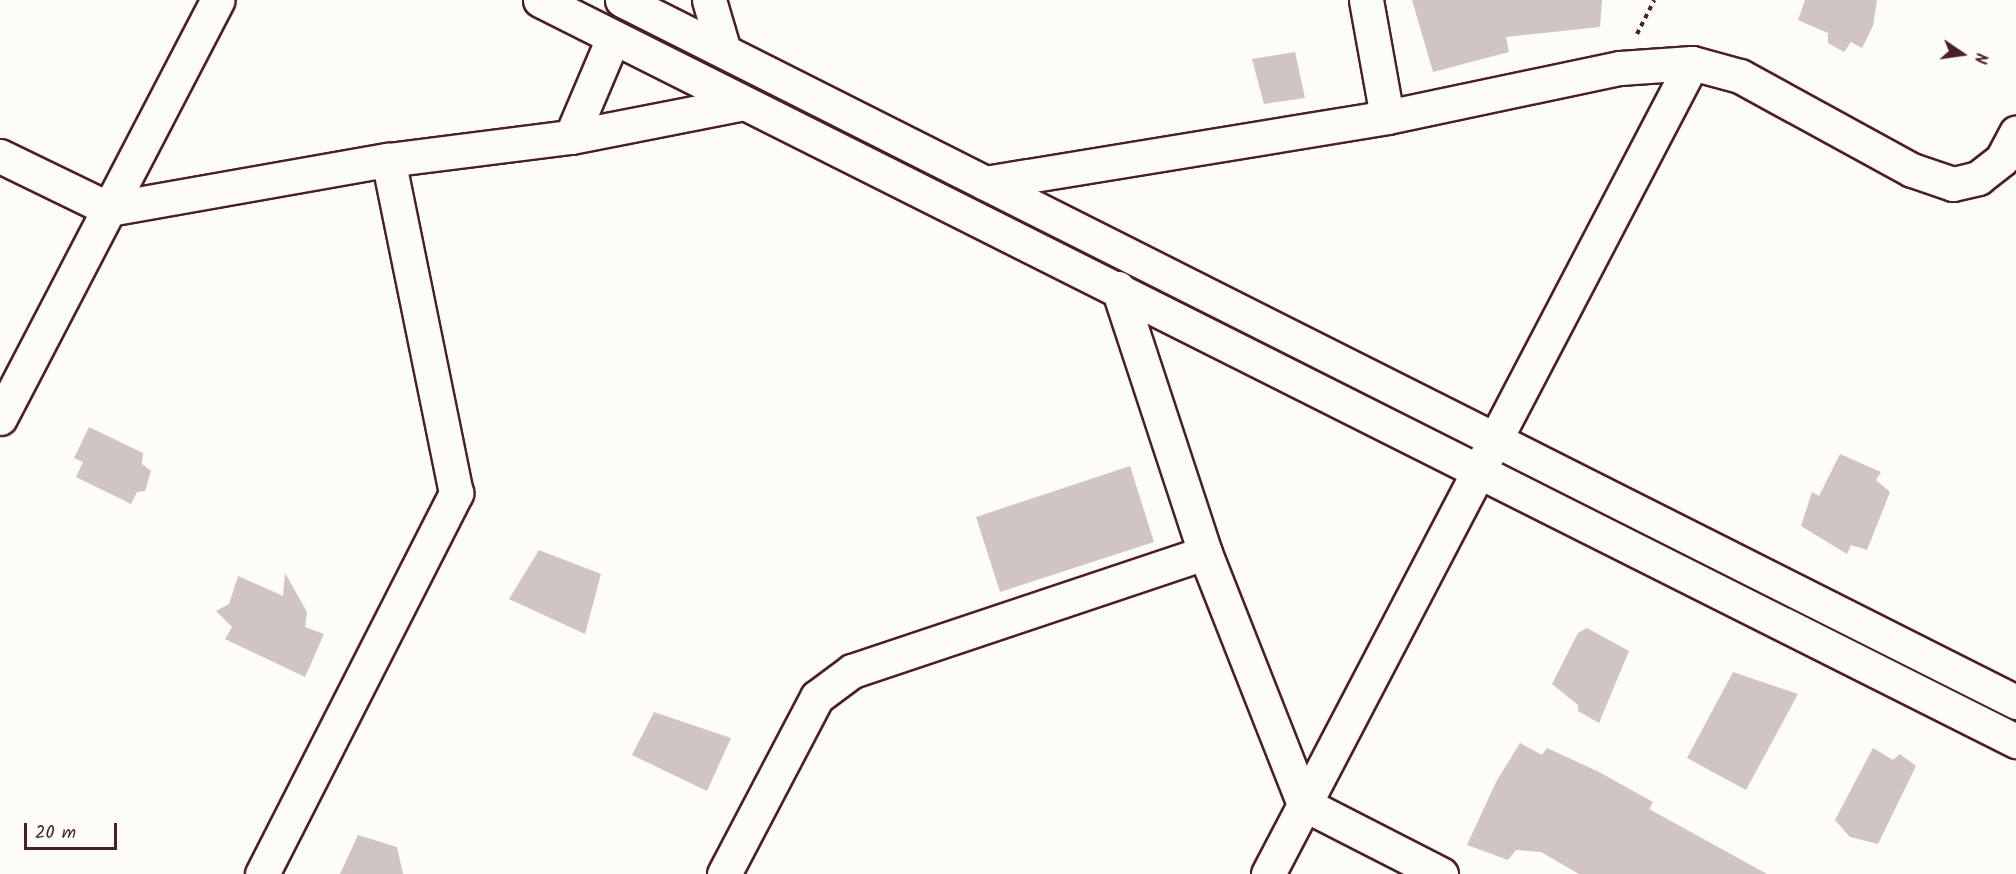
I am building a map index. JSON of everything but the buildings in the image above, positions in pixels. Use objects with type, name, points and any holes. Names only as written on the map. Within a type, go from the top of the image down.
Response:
[{"type":"street","points":[[0,418],[218,0]]},
{"type":"street","points":[[540,0],[739,104],[1118,288],[2016,741]]},
{"type":"street","points":[[709,0],[724,51]]},
{"type":"street","points":[[1366,0],[1387,117]]},
{"type":"street","points":[[628,1],[2016,702]]},
{"type":"street","points":[[571,137],[613,38]]},
{"type":"street","points":[[985,183],[1387,117],[1620,68],[1692,63],[1740,76],[1912,170],[1953,184],[1978,178],[2002,159],[2016,133]]},
{"type":"street","points":[[1268,874],[1493,439],[1692,63]]},
{"type":"street","points":[[0,156],[109,209],[388,160],[571,137],[739,104]]},
{"type":"street","points":[[262,874],[456,493],[388,160]]},
{"type":"street","points":[[1118,288],[1205,553],[1304,804],[1441,874]]},
{"type":"street","points":[[723,874],[817,697],[852,671],[1205,553]]}]
